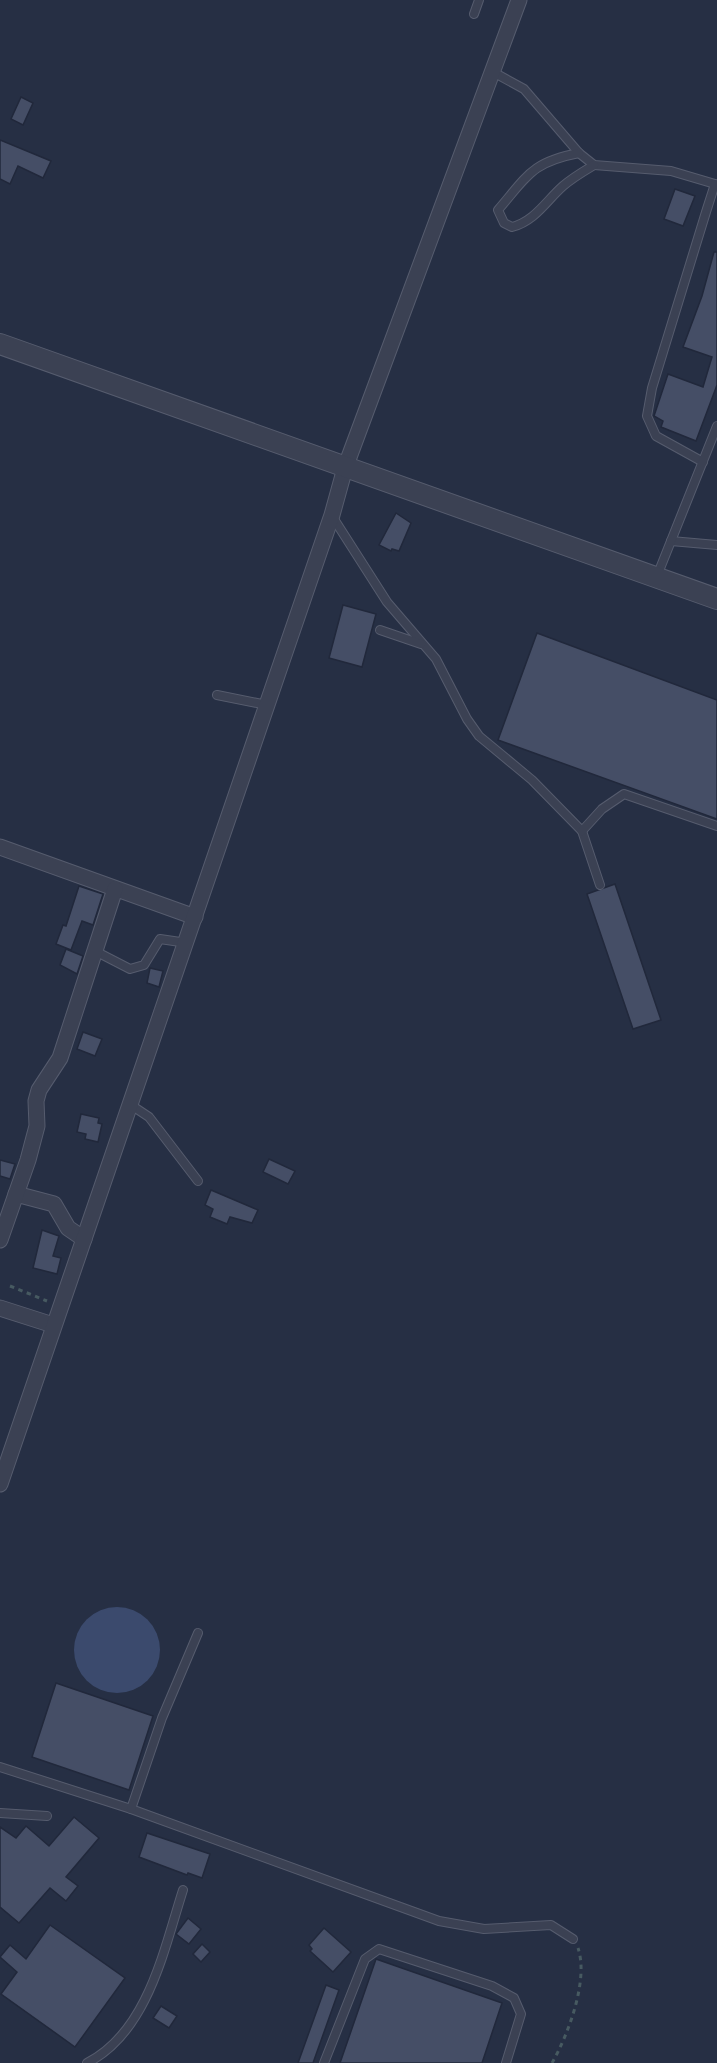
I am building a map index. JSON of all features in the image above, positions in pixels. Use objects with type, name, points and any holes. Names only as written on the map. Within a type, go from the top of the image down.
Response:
[{"type":"street","points":[[1,1476],[187,943],[332,515],[345,468],[519,0]]},
{"type":"street","points":[[0,345],[717,599]]},
{"type":"street","points":[[0,847],[195,917]]},
{"type":"street","points":[[0,1240],[37,1126],[36,1101],[39,1090],[60,1058],[115,889]]},
{"type":"street","points":[[16,1194],[54,1204],[68,1228],[84,1239]]},
{"type":"street","points":[[0,1308],[53,1325]]},
{"type":"lane","points":[[474,14],[479,0]]},
{"type":"lane","points":[[493,72],[524,89],[579,153],[594,165],[671,171],[716,184],[652,388],[646,416],[656,436],[703,462]]},
{"type":"lane","points":[[579,153],[551,158],[534,169],[498,210],[504,223],[512,227],[523,224],[537,214],[563,186],[594,165]]},
{"type":"lane","points":[[657,577],[717,426]]},
{"type":"lane","points":[[332,515],[387,602],[425,645],[442,669],[467,719],[479,736],[532,780],[582,831],[600,885]]},
{"type":"lane","points":[[671,541],[717,545]]},
{"type":"lane","points":[[380,630],[425,645]]},
{"type":"lane","points":[[217,695],[267,705]]},
{"type":"lane","points":[[582,831],[602,809],[624,794],[717,826]]},
{"type":"lane","points":[[95,951],[130,969],[144,965],[160,939],[187,943]]},
{"type":"lane","points":[[131,1105],[148,1116],[198,1181]]},
{"type":"lane","points":[[131,1809],[162,1718],[198,1633]]},
{"type":"lane","points":[[0,1767],[131,1809],[439,1921],[483,1929],[551,1925],[573,1939]]},
{"type":"lane","points":[[0,1813],[47,1816]]},
{"type":"lane","points":[[87,2063],[117,2041],[142,2004],[162,1956],[183,1890]]},
{"type":"lane","points":[[324,2063],[365,1959],[379,1949],[492,1986],[514,1998],[519,2004],[521,2014],[506,2063]]},
{"type":"path","points":[[10,1286],[60,1306]]},
{"type":"path","points":[[552,2063],[563,2043],[579,1990],[581,1958],[573,1939]]},
{"type":"water","points":[[117,1607],[133,1611],[147,1620],[156,1634],[160,1650],[156,1666],[147,1680],[133,1689],[117,1693],[101,1689],[87,1680],[78,1666],[74,1650],[78,1634],[87,1620],[101,1611]]},
{"type":"building","points":[[21,97],[33,103],[23,125],[11,119]]},
{"type":"building","points":[[0,140],[51,161],[43,178],[18,166],[10,184],[0,179]]},
{"type":"building","points":[[675,189],[695,196],[683,226],[664,219]]},
{"type":"building","points":[[714,252],[717,252],[717,385],[696,441],[661,427],[663,421],[654,416],[668,374],[703,387],[712,357],[683,347],[702,296]]},
{"type":"building","points":[[396,513],[411,523],[399,551],[392,549],[391,551],[379,545]]},
{"type":"building","points":[[343,605],[376,614],[362,667],[329,658]]},
{"type":"building","points":[[537,633],[717,700],[717,819],[498,740]]},
{"type":"building","points":[[615,884],[661,1020],[633,1029],[587,894]]},
{"type":"building","points":[[79,886],[103,894],[93,925],[82,921],[71,950],[56,944],[63,925],[66,926]]},
{"type":"building","points":[[66,949],[83,956],[77,974],[60,965]]},
{"type":"building","points":[[150,968],[163,971],[159,987],[147,983]]},
{"type":"building","points":[[83,1032],[102,1039],[95,1056],[77,1049]]},
{"type":"building","points":[[81,1114],[99,1118],[98,1123],[102,1124],[98,1142],[85,1139],[86,1134],[77,1132]]},
{"type":"building","points":[[269,1159],[295,1171],[288,1184],[263,1172]]},
{"type":"building","points":[[0,1160],[15,1164],[10,1179],[0,1176]]},
{"type":"building","points":[[211,1190],[258,1210],[252,1223],[230,1217],[227,1224],[210,1217],[213,1209],[205,1205]]},
{"type":"building","points":[[42,1230],[59,1236],[53,1256],[61,1258],[57,1274],[33,1268]]},
{"type":"building","points":[[56,1683],[153,1716],[129,1790],[32,1757]]},
{"type":"building","points":[[74,1817],[99,1838],[66,1877],[78,1886],[66,1901],[50,1888],[19,1923],[0,1907],[0,1827],[16,1838],[26,1826],[49,1846]]},
{"type":"building","points":[[147,1833],[210,1854],[202,1878],[188,1873],[187,1875],[139,1857]]},
{"type":"building","points":[[188,1918],[201,1929],[189,1944],[176,1934]]},
{"type":"building","points":[[50,1925],[125,1978],[75,2047],[1,1994],[17,1972],[0,1957],[10,1945],[26,1959]]},
{"type":"building","points":[[324,1928],[351,1952],[333,1972],[310,1951],[312,1949],[309,1945]]},
{"type":"building","points":[[202,1944],[210,1952],[201,1962],[193,1954]]},
{"type":"building","points":[[376,1959],[502,2003],[482,2063],[340,2063]]},
{"type":"building","points":[[326,1985],[339,1990],[313,2063],[298,2063]]},
{"type":"building","points":[[161,2006],[177,2016],[169,2028],[153,2018]]}]
